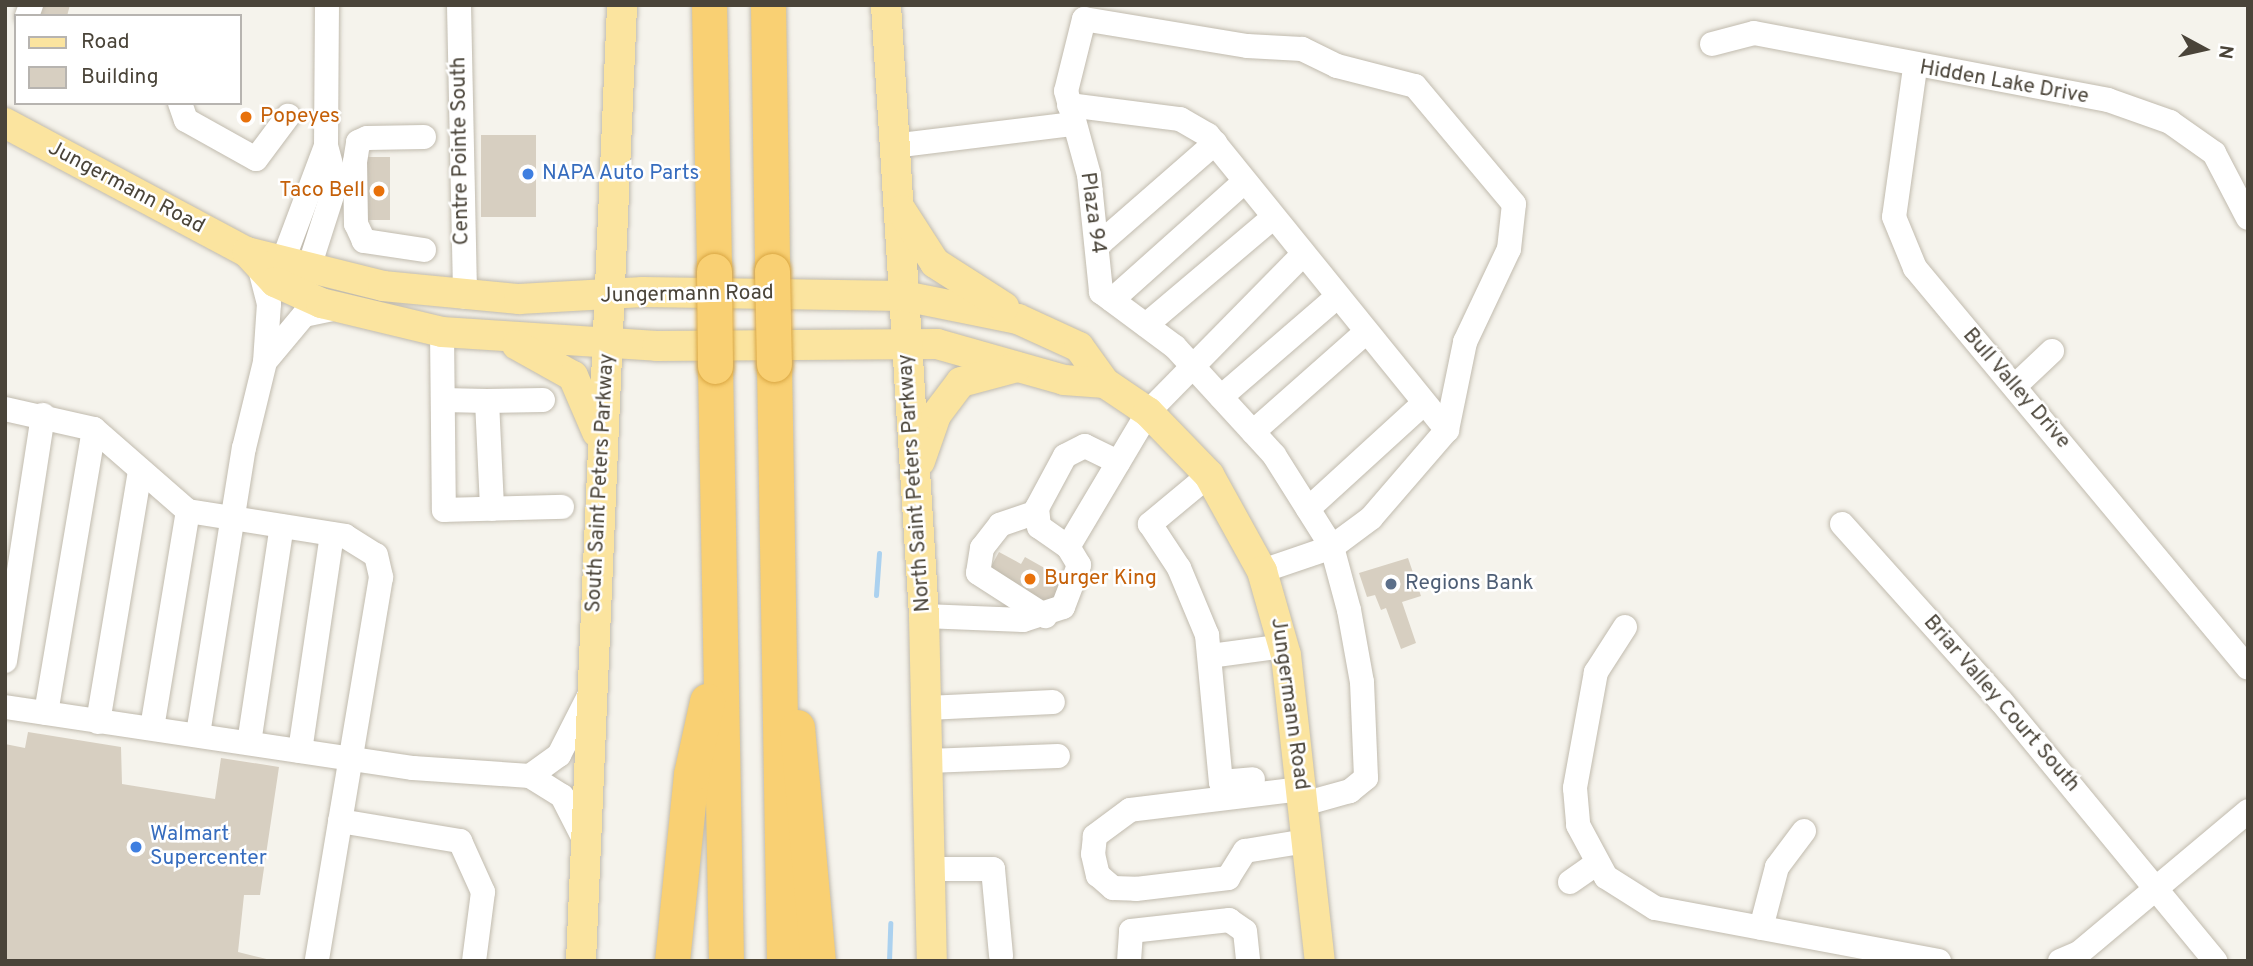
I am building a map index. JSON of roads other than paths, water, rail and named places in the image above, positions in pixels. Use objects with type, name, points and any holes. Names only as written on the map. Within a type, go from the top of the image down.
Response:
[{"type":"highway","points":[[709,5],[726,961]]},
{"type":"highway","points":[[768,5],[784,961]]},
{"type":"highway","points":[[778,617],[807,784],[818,961]]},
{"type":"highway","points":[[672,961],[691,774],[720,643]]},
{"type":"main road","name":"South Saint Peters Parkway","points":[[581,961],[590,693],[612,294],[622,5]]},
{"type":"main road","name":"North Saint Peters Parkway","points":[[886,5],[924,616],[932,961]]},
{"type":"main road","name":"Jungermann Road","points":[[5,124],[280,270],[336,308],[442,332],[508,340],[608,344],[907,344],[974,350],[1030,366],[1064,380],[1105,383]]},
{"type":"main road","points":[[897,204],[935,263],[986,290],[1018,319]]},
{"type":"main road","name":"Jungermann Road","points":[[280,270],[465,297],[612,294],[904,296],[1018,319],[1079,347],[1105,383],[1148,412],[1209,475],[1262,571],[1284,646],[1320,961]]},
{"type":"main road","points":[[508,340],[573,376],[602,445]]},
{"type":"main road","points":[[916,475],[936,415],[961,382],[998,367],[1030,366]]},
{"type":"street","points":[[198,734],[233,519],[265,362],[269,304],[280,270],[336,183],[326,146],[327,5]]},
{"type":"street","name":"Centre Pointe South","points":[[459,5],[465,297]]},
{"type":"street","name":"Plaza 94","points":[[1301,790],[1350,791],[1366,778],[1362,682],[1332,547],[1253,432],[1194,367],[1146,325],[1101,292],[1089,175],[1070,114],[1066,91],[1084,19],[1247,47],[1302,49],[1337,66],[1415,86],[1514,204],[1509,249],[1465,342],[1447,430]]},
{"type":"street","name":"Hidden Lake Drive","points":[[1712,44],[1754,33],[1915,68],[2108,100],[2170,122],[2214,153],[2248,218]]},
{"type":"street","name":"Bull Valley Drive","points":[[1915,68],[1894,217],[1915,268],[2248,668]]},
{"type":"street","points":[[181,105],[186,120],[256,159],[288,116]]},
{"type":"street","points":[[893,146],[1070,114],[1180,119],[1215,143],[1447,430],[1371,518],[1332,547],[1262,571]]},
{"type":"street","points":[[424,136],[367,138],[358,142],[355,162],[356,224],[364,241],[403,252],[424,250]]},
{"type":"street","points":[[1097,246],[1215,143]]},
{"type":"street","points":[[1112,300],[1245,181]]},
{"type":"street","points":[[1146,325],[1274,218]]},
{"type":"street","points":[[1068,547],[1148,412],[1303,254]]},
{"type":"street","points":[[1221,397],[1337,297]]},
{"type":"street","points":[[265,362],[303,315],[336,308]]},
{"type":"street","points":[[442,332],[444,510],[562,507]]},
{"type":"street","points":[[1253,432],[1366,332]]},
{"type":"street","points":[[2015,386],[2052,351]]},
{"type":"street","points":[[443,400],[543,400]]},
{"type":"street","points":[[487,401],[492,509]]},
{"type":"street","points":[[1308,509],[1424,403]]},
{"type":"street","points":[[5,409],[43,415],[94,429],[188,511],[332,534],[368,547],[381,577],[317,961]]},
{"type":"street","points":[[5,661],[43,415]]},
{"type":"street","points":[[46,713],[94,429]]},
{"type":"street","points":[[924,616],[1045,617],[1063,607],[1079,565],[1068,547],[1039,527],[1037,512],[1065,456],[1084,446],[1118,462]]},
{"type":"street","points":[[98,722],[140,471]]},
{"type":"street","points":[[1209,475],[1150,524],[1188,586],[1210,656],[1221,782],[1301,790]]},
{"type":"street","points":[[152,728],[188,511]]},
{"type":"street","points":[[1037,512],[1000,525],[982,548],[978,573],[1045,617]]},
{"type":"street","name":"Briar Valley Court South","points":[[1842,524],[2156,887],[2215,961]]},
{"type":"street","points":[[249,743],[282,526]]},
{"type":"street","points":[[300,751],[332,534]]},
{"type":"street","points":[[1625,627],[1596,672],[1575,788],[1578,825],[1605,877],[1655,908],[1938,961]]},
{"type":"street","points":[[1210,656],[1284,646]]},
{"type":"street","points":[[530,776],[559,755],[590,693]]},
{"type":"street","points":[[927,708],[1053,702]]},
{"type":"street","points":[[5,707],[198,734],[350,760],[530,776],[562,796],[584,839]]},
{"type":"street","points":[[928,761],[1058,756]]},
{"type":"street","points":[[1301,790],[1130,810],[1095,836],[1093,854],[1098,875],[1113,888],[1136,888],[1228,878],[1245,851],[1307,841]]},
{"type":"street","points":[[2060,961],[2079,953],[2248,811]]},
{"type":"street","points":[[340,821],[460,841],[483,892],[474,961]]},
{"type":"street","points":[[1761,928],[1777,867],[1804,831]]},
{"type":"street","points":[[1570,882],[1597,863]]},
{"type":"street","points":[[930,869],[993,869],[1001,956]]},
{"type":"street","points":[[1129,961],[1131,931],[1229,920],[1245,930],[1248,961]]},
{"type":"waterway","points":[[876,595],[879,553]]},
{"type":"waterway","points":[[889,961],[890,923]]},
{"type":"place","name":"Popeyes","points":[[246,117]]},
{"type":"place","name":"NAPA Auto Parts","points":[[528,174]]},
{"type":"place","name":"Taco Bell","points":[[379,191]]},
{"type":"place","name":"Burger King","points":[[1030,579]]},
{"type":"place","name":"Regions Bank","points":[[1391,584]]},
{"type":"place","name":"Walmart Supercenter","points":[[136,847]]}]
